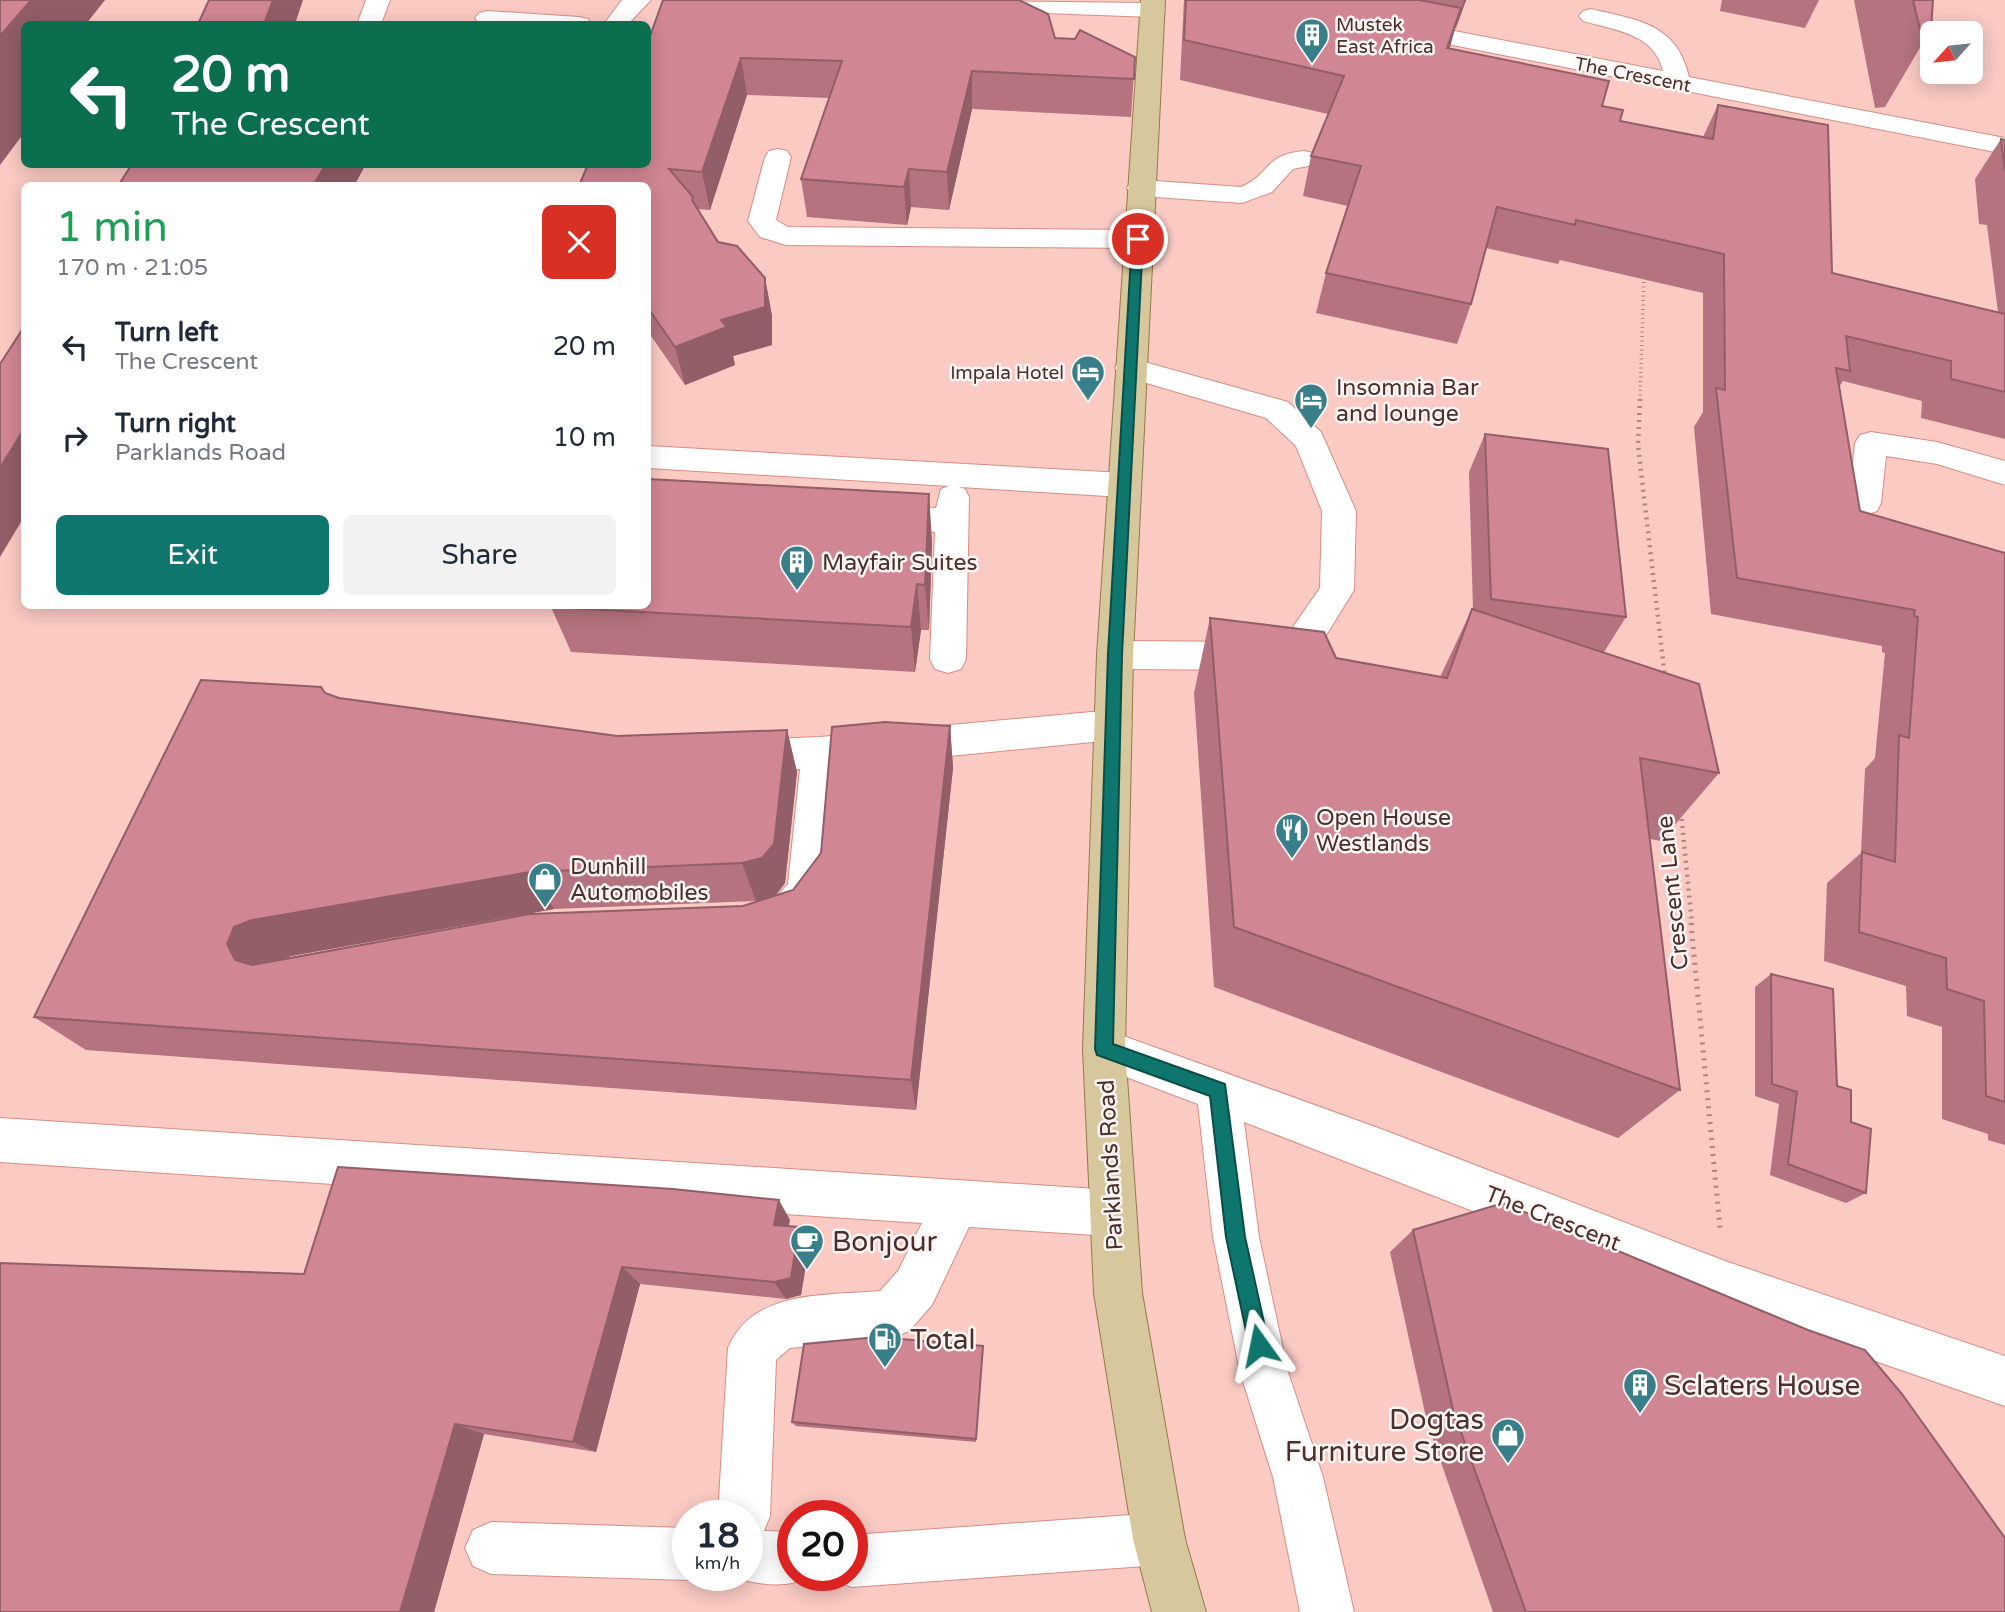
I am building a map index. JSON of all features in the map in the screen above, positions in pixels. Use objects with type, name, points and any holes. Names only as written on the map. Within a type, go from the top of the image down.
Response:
[{"type":"main road","name":"Parklands Road","points":[[1153,5],[1115,654],[1104,1049],[1118,1293],[1159,1539],[1178,1612]]},
{"type":"street","points":[[370,21],[378,0]]},
{"type":"street","points":[[618,21],[631,5],[639,0]]},
{"type":"street","points":[[883,0],[1153,5]]},
{"type":"street","points":[[968,3],[990,18],[1024,27]]},
{"type":"street","points":[[488,14],[539,21]]},
{"type":"street","points":[[1591,16],[1635,29],[1657,39],[1670,53],[1678,83]]},
{"type":"street","name":"The Crescent","points":[[1381,24],[2005,146]]},
{"type":"street","points":[[778,157],[762,221],[770,231],[786,236],[1138,239]]},
{"type":"street","points":[[1141,188],[1242,195],[1256,193],[1267,186],[1280,164],[1289,159],[1304,159]]},
{"type":"street","points":[[1115,654],[1272,656],[1304,640],[1337,590],[1339,511],[1310,439],[1278,410],[1130,368]]},
{"type":"street","points":[[1865,503],[1871,443],[1937,453],[2005,473]]},
{"type":"street","points":[[651,457],[1123,485]]},
{"type":"street","points":[[948,659],[954,475]]},
{"type":"street","points":[[842,514],[953,521]]},
{"type":"street","points":[[702,757],[820,753],[1113,725]]},
{"type":"street","points":[[756,922],[789,912],[807,891],[820,753]]},
{"type":"street","name":"The Crescent","points":[[1104,1049],[1725,1285],[2005,1381]]},
{"type":"street","points":[[1218,1091],[1241,1264],[1264,1372],[1298,1477],[1327,1612]]},
{"type":"street","points":[[0,1140],[1112,1213]]},
{"type":"street","points":[[745,1500],[751,1348],[780,1325],[892,1314],[915,1288],[956,1203]]},
{"type":"street","points":[[868,1560],[1159,1539]]},
{"type":"street","points":[[491,1548],[672,1554]]},
{"type":"path","points":[[1644,274],[1638,445],[1667,691]]},
{"type":"path","name":"Crescent Lane","points":[[1680,801],[1693,911],[1725,1285]]},
{"type":"building","points":[[0,0],[31,0],[0,36]]},
{"type":"building","points":[[209,0],[273,0],[265,21],[199,21]]},
{"type":"building","points":[[663,0],[1019,0],[1048,14],[1055,38],[1075,39],[1080,30],[1135,57],[1134,79],[972,71],[947,172],[909,169],[904,187],[801,179],[842,61],[741,58],[702,172],[669,169],[693,197],[692,200],[718,242],[737,246],[765,278],[765,307],[721,320],[727,327],[675,347],[651,312],[651,182],[581,182],[586,168],[651,168],[651,34]]},
{"type":"building","points":[[1186,0],[1419,0],[1461,8],[1447,48],[1609,81],[1602,106],[1623,110],[1620,121],[1713,139],[1718,105],[1828,125],[1832,273],[2005,314],[2005,392],[1951,379],[1951,361],[1846,336],[1850,371],[1836,368],[1860,511],[2005,553],[2005,1102],[1986,1096],[1984,1001],[1947,989],[1946,958],[1859,932],[1862,852],[1895,862],[1899,735],[1909,738],[1918,617],[1914,616],[1915,610],[1737,578],[1716,388],[1725,390],[1724,254],[1576,220],[1575,225],[1497,207],[1471,304],[1326,273],[1361,166],[1311,156],[1344,76],[1184,40]]},
{"type":"building","points":[[1913,0],[1933,0],[1932,21],[1920,21],[1920,29]]},
{"type":"building","points":[[2001,139],[2005,140],[2005,171]]},
{"type":"building","points":[[129,168],[324,168],[315,182],[121,182]]},
{"type":"building","points":[[21,332],[21,434],[0,468],[0,364]]},
{"type":"building","points":[[1485,434],[1608,449],[1626,617],[1491,599]]},
{"type":"building","points":[[651,479],[929,494],[925,585],[917,584],[911,627],[587,609],[651,609]]},
{"type":"building","points":[[1472,609],[1699,684],[1719,773],[1640,758],[1680,1090],[1234,927],[1210,618],[1324,632],[1336,658],[1447,678]]},
{"type":"building","name":"Dunhill Automobiles","points":[[201,680],[321,687],[325,693],[339,698],[617,736],[787,730],[774,844],[762,858],[742,863],[530,872],[252,920],[234,927],[227,944],[235,960],[252,965],[530,914],[743,906],[793,890],[821,853],[832,727],[885,722],[950,726],[911,1080],[34,1017]]},
{"type":"building","points":[[1771,974],[1833,989],[1837,1086],[1851,1090],[1851,1122],[1871,1129],[1866,1193],[1788,1164],[1797,1092],[1772,1084]]},
{"type":"building","points":[[338,1167],[673,1189],[779,1200],[774,1225],[799,1227],[791,1278],[774,1282],[622,1267],[573,1442],[455,1424],[400,1612],[0,1612],[0,1263],[304,1274]]},
{"type":"building","name":"Sclaters House","points":[[1503,1203],[1808,1330],[1865,1350],[1902,1394],[2005,1538],[2005,1612],[1526,1612],[1453,1410],[1413,1230]]},
{"type":"building","points":[[877,1337],[983,1346],[976,1439],[792,1422],[804,1344]]},
{"type":"place","name":"Mustek East Africa","points":[[1312,65]]},
{"type":"place","name":"Impala Hotel","points":[[1088,402]]},
{"type":"place","name":"Insomnia Bar and lounge","points":[[1311,430]]},
{"type":"place","name":"Mayfair Suites","points":[[797,592]]},
{"type":"place","name":"Open House Westlands","points":[[1292,860]]},
{"type":"place","name":"Dunhill Automobiles","points":[[545,909]]},
{"type":"place","name":"Bonjour","points":[[807,1271]]},
{"type":"place","name":"Total","points":[[885,1369]]},
{"type":"place","name":"Sclaters House","points":[[1640,1415]]},
{"type":"place","name":"Dogtas Furniture Store","points":[[1508,1465]]},
{"type":"route","points":[[1138,239],[1115,654],[1104,1049],[1218,1091],[1236,1237],[1259,1345]]}]
